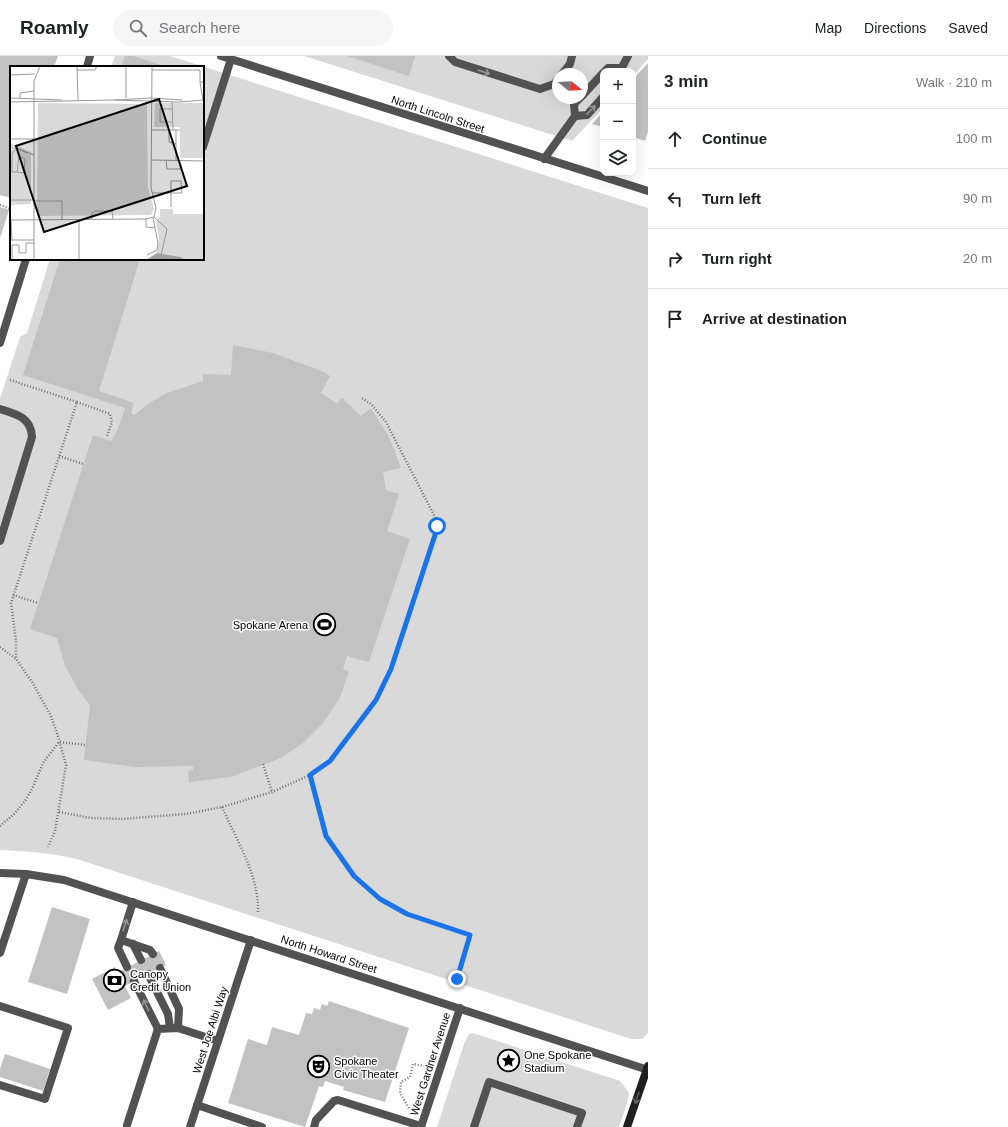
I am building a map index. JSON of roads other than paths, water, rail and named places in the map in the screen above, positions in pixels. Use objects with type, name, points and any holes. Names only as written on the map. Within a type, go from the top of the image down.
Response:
[{"type":"main road","points":[[627,1127],[648,1069]]},
{"type":"street","points":[[87,66],[90,56]]},
{"type":"street","name":"North Lincoln Street","points":[[221,56],[231,59],[242,59],[544,159],[648,191]]},
{"type":"street","points":[[449,56],[455,62],[540,89],[552,85]]},
{"type":"street","points":[[567,68],[570,64],[572,56]]},
{"type":"street","points":[[621,68],[628,56]]},
{"type":"street","points":[[204,144],[231,59]]},
{"type":"street","points":[[588,89],[600,76]]},
{"type":"street","points":[[575,116],[587,115],[600,100]]},
{"type":"street","points":[[544,159],[575,116],[574,104]]},
{"type":"street","points":[[0,343],[4,317],[26,260]]},
{"type":"street","points":[[0,409],[20,415],[32,428],[32,437],[0,541]]},
{"type":"street","name":"North Howard Street","points":[[0,873],[26,874],[64,880],[648,1069]]},
{"type":"street","points":[[0,953],[26,874]]},
{"type":"street","points":[[127,967],[118,948],[133,902]]},
{"type":"street","points":[[121,940],[150,950],[153,954]]},
{"type":"street","name":"West Joe Albi Way","points":[[190,1127],[251,940]]},
{"type":"street","points":[[133,944],[141,960]]},
{"type":"street","points":[[160,968],[179,1009],[174,1028]]},
{"type":"street","points":[[148,974],[174,1028]]},
{"type":"street","points":[[127,1125],[158,1029],[134,981]]},
{"type":"street","points":[[0,1006],[68,1028],[45,1100],[0,1085]]},
{"type":"street","name":"West Gardner Avenue","points":[[421,1127],[460,1008]]},
{"type":"street","points":[[158,1029],[174,1028],[218,1041]]},
{"type":"street","points":[[474,1127],[489,1082],[582,1113],[577,1127]]},
{"type":"street","points":[[314,1127],[316,1120],[334,1101],[338,1100],[421,1127]]},
{"type":"street","points":[[197,1105],[262,1127]]},
{"type":"place","name":"Spokane Arena","points":[[324,625]]},
{"type":"place","name":"Canopy Credit Union","points":[[114,980]]},
{"type":"place","name":"One Spokane Stadium","points":[[509,1061]]},
{"type":"place","name":"Spokane Civic Theater","points":[[318,1067]]}]
